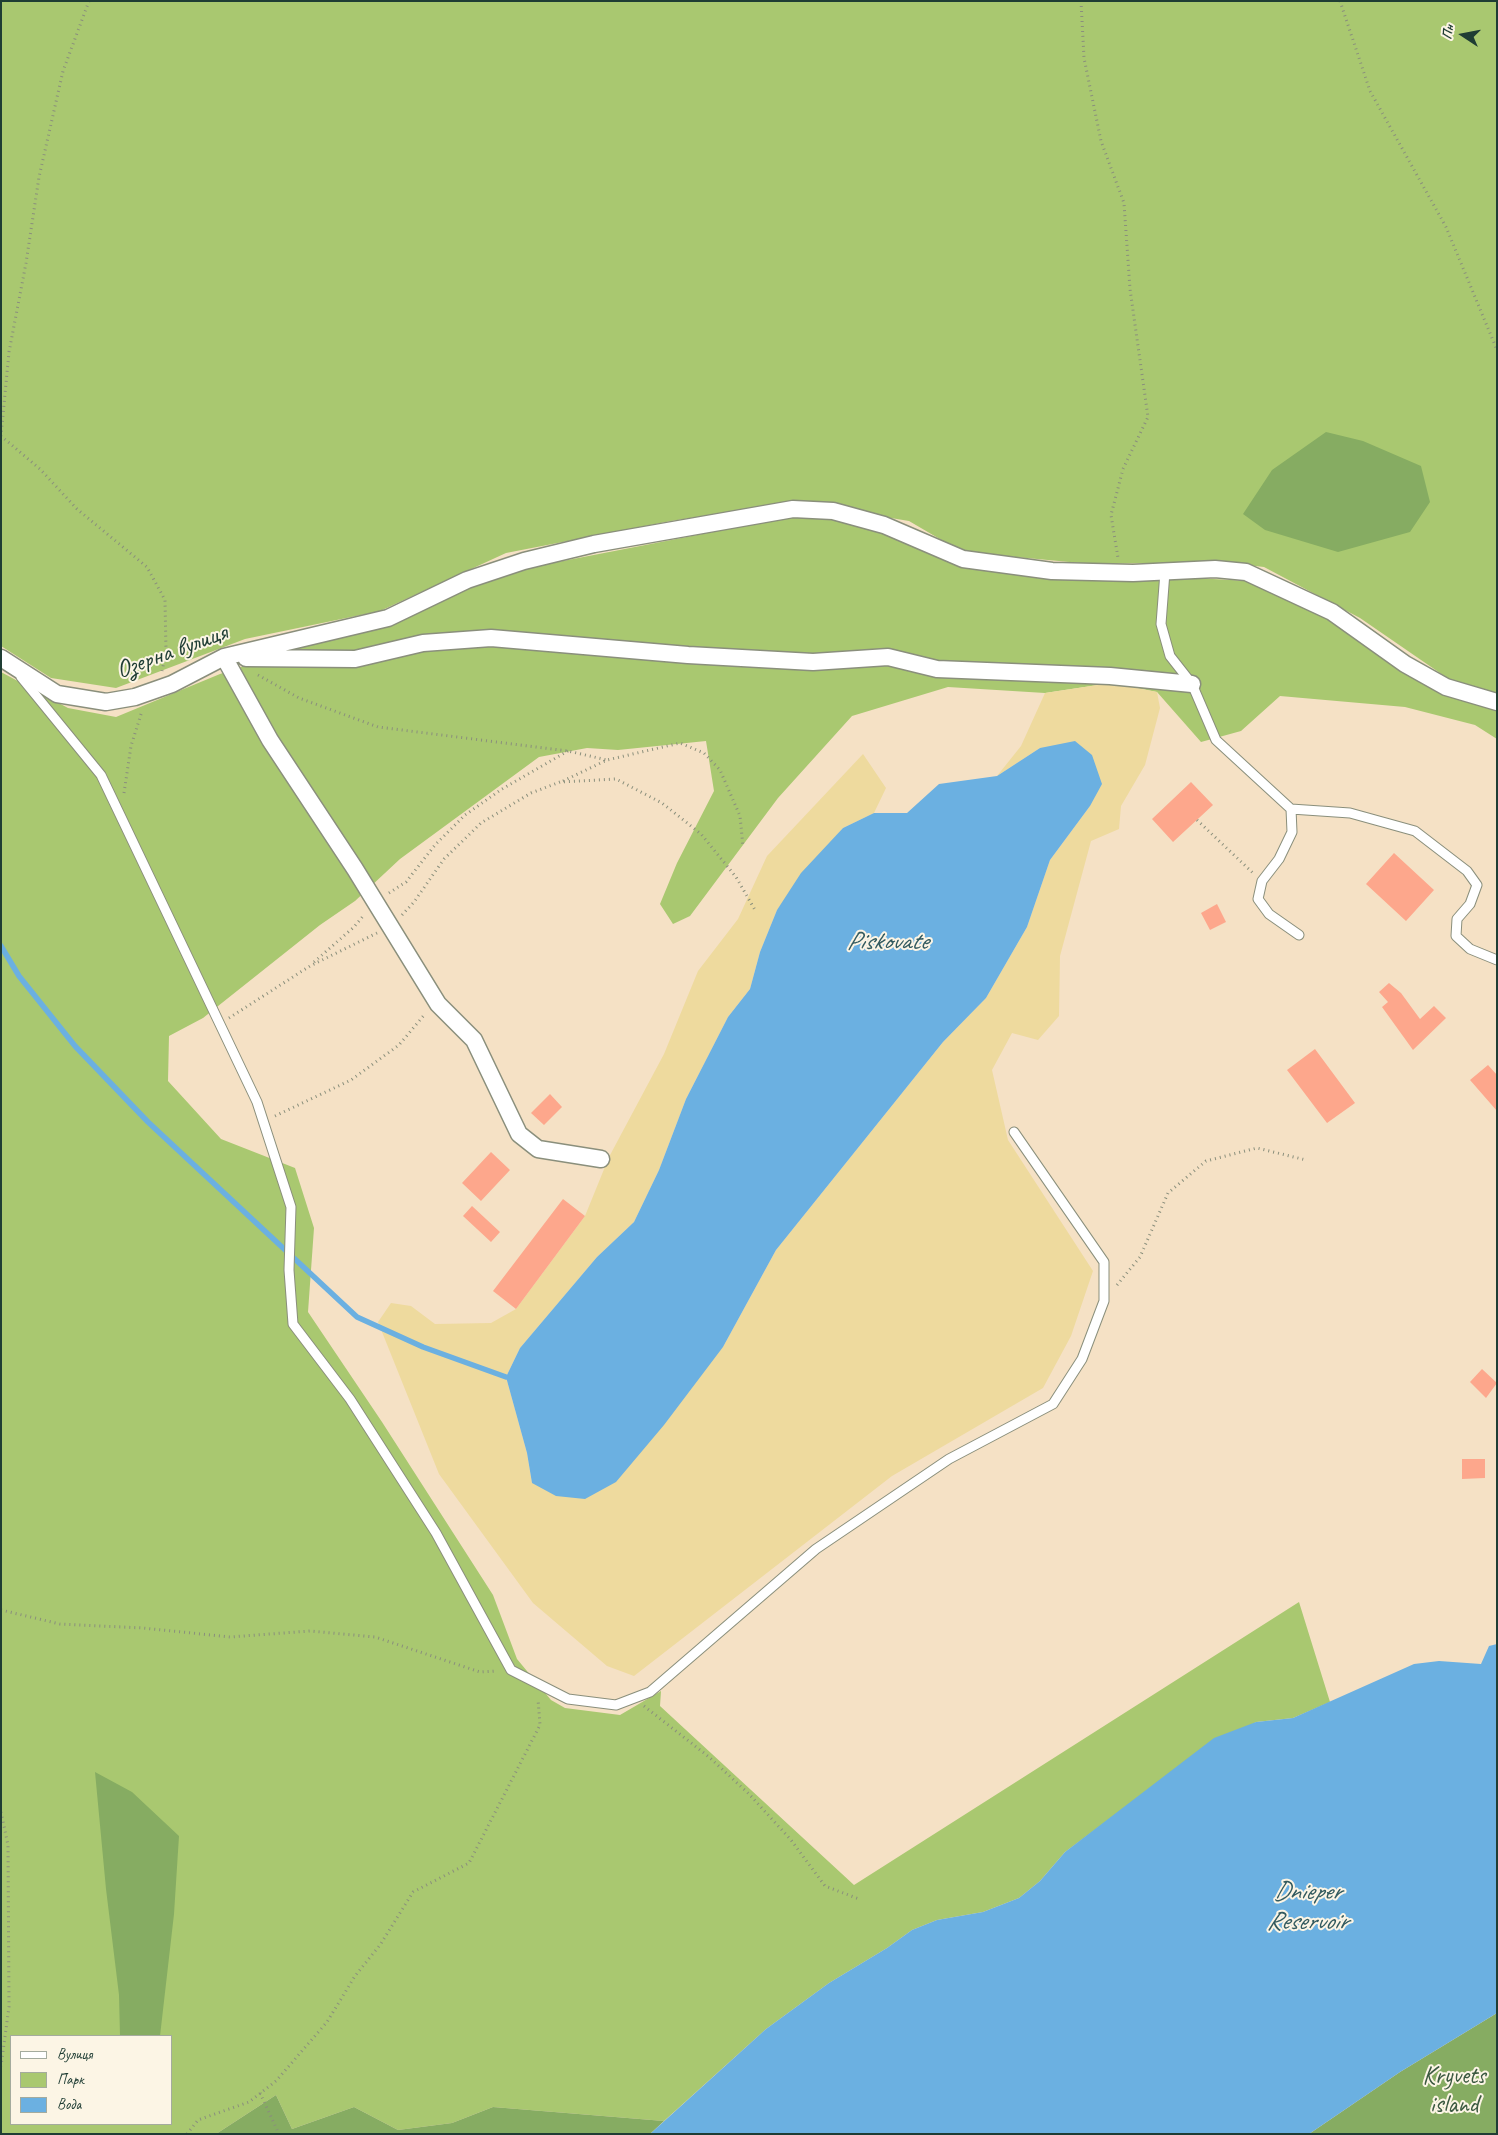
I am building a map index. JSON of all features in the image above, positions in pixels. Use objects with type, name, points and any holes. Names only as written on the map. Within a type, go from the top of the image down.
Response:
[{"type":"street","name":"Озерна вулиця","points":[[6,661],[57,694],[106,702],[135,697],[172,684],[224,657],[388,618],[467,580],[524,561],[594,544],[793,510],[833,511],[884,525],[963,559],[1052,571],[1118,573],[1215,569],[1246,572],[1332,612],[1405,664],[1446,687],[1497,702]]},
{"type":"street","points":[[601,1159],[538,1149],[519,1134],[474,1040],[438,1004],[270,740],[224,657],[355,658],[423,644],[491,638],[688,655],[813,662],[888,657],[937,668],[1110,676],[1192,684]]},
{"type":"lane","points":[[1165,572],[1161,624],[1170,656],[1192,684],[1216,740],[1291,808],[1350,813],[1415,830],[1466,871],[1478,885],[1470,904],[1457,919],[1456,936],[1470,949],[1497,960]]},
{"type":"lane","points":[[6,661],[101,775],[257,1102],[291,1207],[290,1270],[293,1324],[350,1399],[436,1533],[511,1670],[568,1699],[616,1705],[650,1692],[816,1549],[949,1460],[1053,1404],[1082,1359],[1104,1301],[1104,1262],[1014,1132]]},
{"type":"lane","points":[[1291,808],[1292,832],[1279,859],[1262,881],[1258,899],[1269,914],[1299,935]]},
{"type":"path","points":[[89,1],[64,71],[39,177],[26,263],[9,352],[2,436],[40,469],[77,509],[147,568],[165,600],[166,652],[159,689],[142,712],[131,746],[124,794],[126,802]]},
{"type":"path","points":[[1081,1],[1084,58],[1101,141],[1124,203],[1130,289],[1148,417],[1123,469],[1111,515],[1118,555],[1118,573]]},
{"type":"path","points":[[1340,1],[1370,92],[1446,227],[1497,350]]},
{"type":"path","points":[[249,670],[299,698],[378,727],[568,751],[608,760]]},
{"type":"path","points":[[220,1024],[310,966],[389,927],[414,902],[444,859],[481,823],[531,793],[608,760],[680,743],[704,753],[720,770],[740,816],[743,847]]},
{"type":"path","points":[[310,966],[354,927],[374,903],[406,882],[434,845],[465,815],[502,789],[568,751]]},
{"type":"path","points":[[560,782],[616,780],[662,804],[701,834],[736,877],[754,910]]},
{"type":"path","points":[[1197,820],[1262,881]]},
{"type":"path","points":[[264,1122],[351,1080],[399,1045],[421,1018],[438,1004]]},
{"type":"path","points":[[1104,1301],[1140,1257],[1168,1193],[1206,1161],[1258,1148],[1306,1160]]},
{"type":"path","points":[[1,1610],[60,1624],[143,1628],[230,1637],[310,1631],[375,1637],[480,1672],[511,1670]]},
{"type":"path","points":[[187,2134],[198,2120],[249,2102],[276,2081],[327,2022],[355,1976],[380,1945],[413,1892],[469,1863],[540,1725],[536,1683]]},
{"type":"path","points":[[634,1698],[666,1726],[709,1757],[749,1794],[791,1840],[825,1886],[859,1900]]},
{"type":"path","points":[[1,1812],[8,1845],[9,1997],[1,2066]]},
{"type":"path","points":[[260,2093],[279,2134]]},
{"type":"green space","points":[[1,1],[1497,1],[1497,694],[1453,682],[1360,618],[1264,567],[1221,562],[1091,564],[962,552],[909,521],[795,502],[671,521],[506,553],[380,611],[245,639],[116,688],[51,678],[1,646]]},
{"type":"green space","points":[[1326,432],[1363,441],[1421,466],[1430,502],[1410,532],[1338,552],[1265,530],[1243,514],[1272,470]]},
{"type":"green space","points":[[795,516],[836,517],[895,535],[959,565],[1249,581],[1330,620],[1401,672],[1446,691],[1497,707],[1497,739],[1475,725],[1405,707],[1280,696],[1241,731],[1201,742],[1157,692],[1111,683],[1045,693],[948,687],[852,716],[778,798],[690,916],[673,924],[660,904],[677,863],[714,791],[706,741],[618,750],[587,748],[539,757],[400,859],[355,901],[320,925],[203,1018],[169,1036],[168,1081],[221,1139],[295,1168],[314,1228],[308,1312],[382,1422],[493,1595],[517,1659],[551,1700],[565,1708],[620,1715],[661,1691],[660,1706],[854,1885],[1299,1602],[1330,1702],[1293,1718],[1256,1722],[1173,1772],[1065,1852],[1040,1881],[1019,1898],[983,1912],[937,1920],[912,1930],[887,1948],[829,1983],[766,2029],[664,2121],[493,2107],[452,2123],[398,2130],[354,2107],[292,2129],[276,2095],[216,2134],[1,2134],[1,672],[68,708],[116,717],[220,674],[317,642],[387,625],[506,572]]},
{"type":"green space","points":[[95,1772],[132,1792],[179,1836],[174,1914],[160,2035],[120,2035],[119,1995],[106,1889]]},
{"type":"green space","name":"Kryvets island","points":[[1497,2013],[1497,2134],[1309,2134],[1400,2072]]},
{"type":"green space","points":[[276,2095],[292,2129],[354,2107],[398,2130],[452,2123],[493,2107],[664,2121],[650,2134],[216,2134]]},
{"type":"sand","points":[[1111,683],[1157,692],[1160,708],[1145,765],[1121,806],[1119,829],[1091,841],[1060,956],[1059,1016],[1038,1040],[1012,1033],[992,1070],[1008,1140],[1093,1271],[1071,1336],[1043,1388],[892,1476],[634,1676],[607,1666],[533,1603],[439,1474],[378,1322],[391,1303],[411,1306],[435,1324],[491,1323],[516,1309],[585,1216],[609,1157],[664,1054],[698,971],[738,919],[767,856],[863,754],[886,788],[874,813],[843,828],[777,910],[760,952],[750,989],[728,1017],[686,1099],[659,1170],[634,1222],[597,1257],[520,1348],[506,1377],[527,1453],[532,1483],[723,1347],[776,1250],[943,1042],[986,998],[1027,927],[1050,860],[1090,806],[1040,748],[997,776],[1021,746],[1045,693]]},
{"type":"water","name":"Piskovate","points":[[1075,741],[1092,755],[1102,784],[1090,806],[1050,860],[1027,927],[986,998],[943,1042],[776,1250],[723,1347],[664,1425],[616,1482],[585,1499],[556,1496],[532,1483],[527,1453],[506,1377],[520,1348],[597,1257],[634,1222],[659,1170],[686,1099],[728,1017],[750,989],[760,952],[777,910],[801,873],[843,828],[874,813],[907,813],[939,784],[997,776],[1040,748]]},
{"type":"water","name":"Dnieper Reservoir","points":[[1497,1644],[1497,2013],[1400,2072],[1309,2134],[650,2134],[766,2029],[829,1983],[887,1948],[912,1930],[937,1920],[983,1912],[1019,1898],[1040,1881],[1065,1852],[1214,1738],[1256,1722],[1293,1718],[1414,1664],[1439,1661],[1481,1664],[1489,1646]]},
{"type":"building","points":[[1191,782],[1213,805],[1173,842],[1152,819]]},
{"type":"building","points":[[1394,853],[1434,890],[1406,921],[1366,884]]},
{"type":"building","points":[[1217,904],[1226,922],[1210,930],[1201,913]]},
{"type":"building","points":[[1389,983],[1401,993],[1420,1019],[1434,1006],[1446,1018],[1413,1050],[1382,1007],[1388,1002],[1379,992]]},
{"type":"building","points":[[1315,1049],[1355,1103],[1327,1123],[1287,1070]]},
{"type":"building","points":[[1488,1065],[1497,1075],[1497,1111],[1470,1080]]},
{"type":"building","points":[[550,1094],[562,1107],[544,1125],[531,1113]]},
{"type":"building","points":[[491,1152],[510,1170],[481,1201],[462,1183]]},
{"type":"building","points":[[563,1199],[585,1216],[516,1309],[493,1291]]},
{"type":"building","points":[[472,1206],[500,1232],[491,1242],[463,1216]]},
{"type":"building","points":[[1482,1369],[1497,1383],[1486,1398],[1470,1382]]},
{"type":"building","points":[[1462,1459],[1485,1459],[1485,1478],[1462,1479]]},
{"type":"waterway","points":[[1,946],[19,976],[75,1046],[148,1122],[357,1317],[423,1347],[506,1377]]}]
